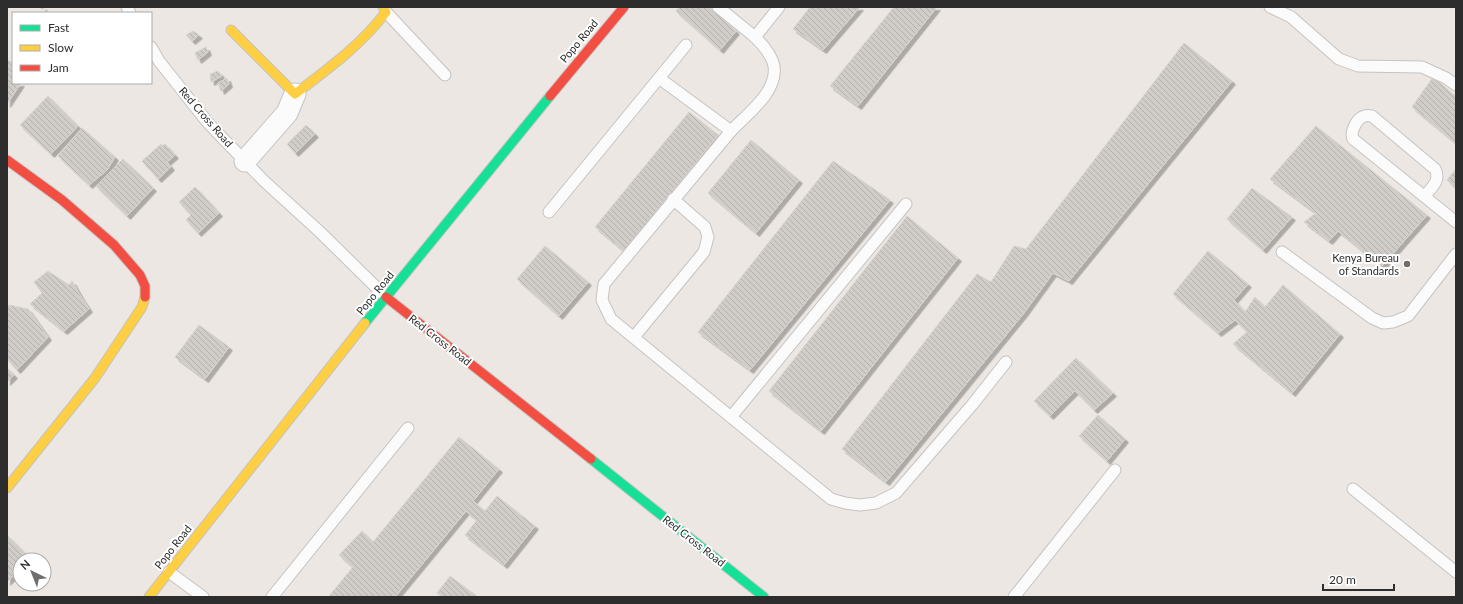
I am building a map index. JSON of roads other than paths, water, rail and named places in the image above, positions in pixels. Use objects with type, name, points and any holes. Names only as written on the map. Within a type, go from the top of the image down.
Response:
[{"type":"street","name":"Popo Road","points":[[149,597],[386,297],[587,50],[624,7]]},
{"type":"street","points":[[245,161],[287,113],[295,94],[339,61],[378,24],[385,9]]},
{"type":"street","points":[[231,30],[295,94]]},
{"type":"street","points":[[7,160],[35,178],[99,231],[133,266],[145,286],[146,294],[142,307],[95,378],[7,488]]},
{"type":"street","name":"Red Cross Road","points":[[386,297],[764,597]]},
{"type":"lane","points":[[718,7],[756,37],[770,56],[774,66],[772,85],[764,98],[731,131],[604,284],[602,300],[611,319],[831,499],[845,503],[876,503],[896,493],[972,405],[1006,362]]},
{"type":"lane","points":[[756,37],[779,7]]},
{"type":"lane","points":[[1270,7],[1291,17],[1339,59],[1358,66],[1422,67],[1446,78],[1456,85]]},
{"type":"lane","points":[[385,9],[445,75]]},
{"type":"lane","points":[[549,212],[686,46]]},
{"type":"lane","name":"Red Cross Road","points":[[152,49],[159,61],[208,123],[264,181],[320,232],[386,297]]},
{"type":"lane","points":[[659,78],[731,131]]},
{"type":"lane","points":[[1425,196],[1437,180],[1438,175],[1435,169],[1372,116],[1366,115],[1361,118],[1352,130],[1351,135],[1353,139],[1456,222]]},
{"type":"lane","points":[[634,337],[704,252],[708,237],[705,227],[673,199]]},
{"type":"lane","points":[[731,417],[906,204]]},
{"type":"lane","points":[[1282,252],[1372,318],[1383,323],[1393,322],[1408,316],[1456,254]]},
{"type":"lane","points":[[272,597],[408,428]]},
{"type":"lane","points":[[1014,597],[1115,470]]},
{"type":"lane","points":[[1353,489],[1456,572]]},
{"type":"lane","points":[[169,572],[203,597]]},
{"type":"place","name":"Kenya Bureau of Standards","points":[[1407,264]]}]
